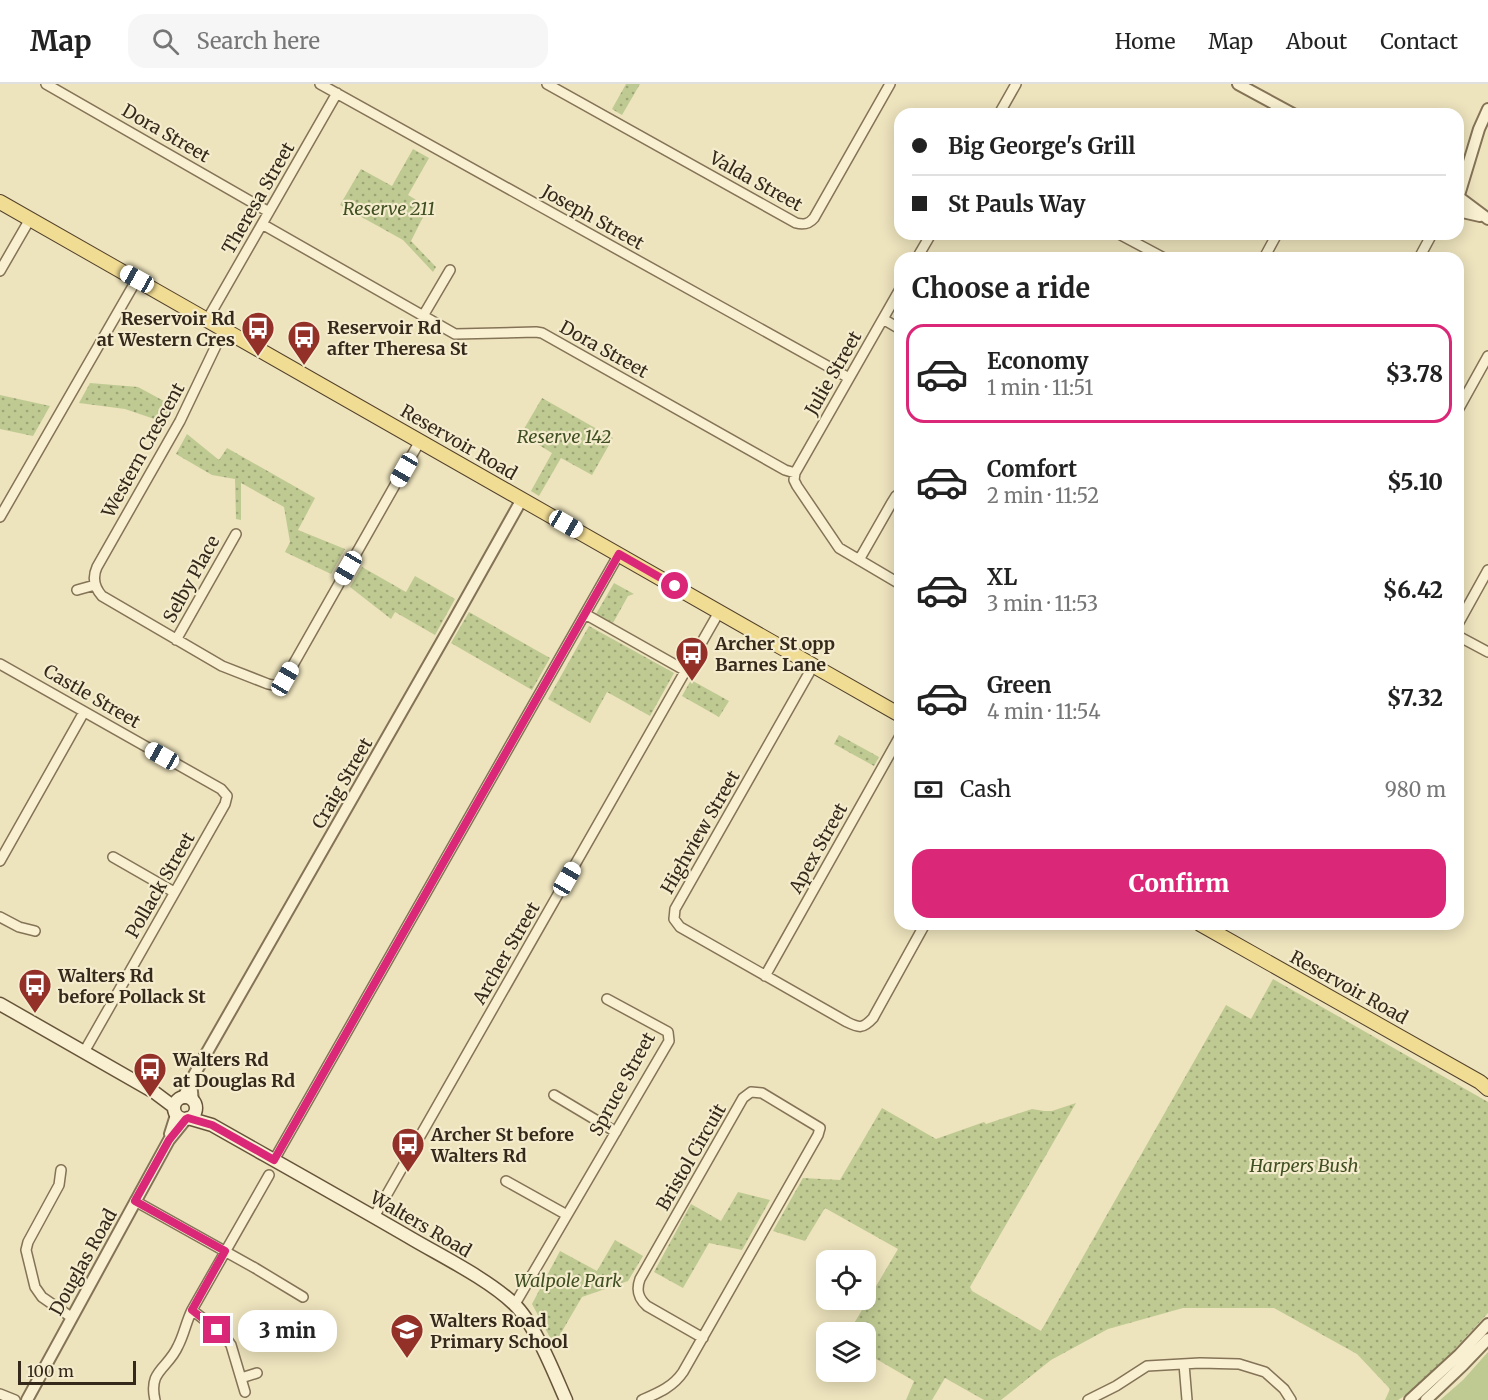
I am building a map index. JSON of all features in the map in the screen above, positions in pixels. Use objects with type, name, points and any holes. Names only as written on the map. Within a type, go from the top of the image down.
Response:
[{"type":"main road","name":"Reservoir Road","points":[[0,202],[894,712]]},
{"type":"main road","name":"Reservoir Road","points":[[1211,930],[1485,1085]]},
{"type":"main road","name":"Walters Road","points":[[0,1004],[483,1281],[515,1304],[537,1338],[566,1400]]},
{"type":"street","name":"Dora Street","points":[[46,84],[269,212]]},
{"type":"street","name":"Joseph Street","points":[[320,84],[849,378]]},
{"type":"street","name":"Valda Street","points":[[547,84],[796,223],[803,224],[814,218],[890,84]]},
{"type":"street","points":[[1002,108],[1016,84]]},
{"type":"street","points":[[1238,84],[1282,108]]},
{"type":"street","name":"Theresa Street","points":[[207,320],[337,93]]},
{"type":"street","points":[[1464,180],[1479,129],[1488,109]]},
{"type":"street","points":[[1464,168],[1470,159]]},
{"type":"street","points":[[1464,202],[1485,218]]},
{"type":"street","points":[[1464,213],[1485,218]]},
{"type":"street","points":[[0,271],[30,219]]},
{"type":"street","name":"Dora Street","points":[[262,224],[457,334],[542,333],[785,470],[795,473]]},
{"type":"street","points":[[1130,240],[1153,252]]},
{"type":"street","points":[[423,316],[450,270]]},
{"type":"street","points":[[0,517],[137,279]]},
{"type":"street","name":"Julie Street","points":[[795,473],[894,300]]},
{"type":"street","points":[[883,319],[894,325]]},
{"type":"street","name":"Western Crescent","points":[[95,585],[94,575],[97,567],[180,421],[224,329]]},
{"type":"street","points":[[1464,399],[1488,357]]},
{"type":"street","points":[[76,590],[95,585],[98,593],[107,600],[222,666],[268,684],[281,683],[420,441]]},
{"type":"street","points":[[795,473],[794,480],[797,486],[837,546],[894,581]]},
{"type":"street","name":"Craig Street","points":[[184,1108],[194,1075],[522,499]]},
{"type":"street","points":[[859,561],[894,499]]},
{"type":"street","name":"Selby Place","points":[[176,640],[236,534]]},
{"type":"street","points":[[274,1160],[619,554]]},
{"type":"street","points":[[1464,613],[1488,570]]},
{"type":"street","name":"Archer Street","points":[[374,1217],[719,612]]},
{"type":"street","points":[[585,615],[686,671]]},
{"type":"street","points":[[1464,639],[1488,652]]},
{"type":"street","name":"Castle Street","points":[[0,664],[221,789],[227,796]]},
{"type":"street","name":"Highview Street","points":[[813,666],[675,909],[674,919],[680,927],[765,976],[846,1022],[862,1027],[873,1018],[922,930]]},
{"type":"street","points":[[0,861],[84,712]]},
{"type":"street","name":"Apex Street","points":[[765,976],[894,747]]},
{"type":"street","name":"Pollack Street","points":[[84,1052],[225,804],[227,796]]},
{"type":"street","points":[[113,857],[174,892]]},
{"type":"street","points":[[0,916],[19,927],[35,931]]},
{"type":"street","name":"Spruce Street","points":[[515,1304],[669,1041],[668,1032],[607,999]]},
{"type":"street","name":"Bristol Circuit","points":[[642,1400],[677,1381],[703,1338],[818,1136],[820,1128],[762,1093],[751,1092],[743,1098],[638,1284],[640,1298],[647,1306],[703,1338]]},
{"type":"street","points":[[554,1095],[616,1132]]},
{"type":"street","name":"Douglas Road","points":[[27,1400],[169,1140],[184,1108]]},
{"type":"street","points":[[61,1170],[59,1185],[28,1242],[26,1250],[34,1287],[42,1297],[71,1317]]},
{"type":"street","points":[[154,1400],[152,1389],[157,1374],[174,1354],[192,1310],[269,1175]]},
{"type":"street","points":[[506,1180],[567,1215]]},
{"type":"street","points":[[135,1201],[303,1297]]},
{"type":"street","points":[[192,1310],[224,1335],[231,1345],[245,1392]]},
{"type":"street","points":[[1410,1400],[1459,1355],[1488,1324]]},
{"type":"street","points":[[1426,1400],[1488,1339]]},
{"type":"street","points":[[1088,1400],[1116,1386],[1147,1366],[1184,1364],[1239,1364],[1265,1372],[1284,1389],[1291,1400]]},
{"type":"street","points":[[1184,1364],[1186,1400]]},
{"type":"street","points":[[241,1378],[257,1373]]},
{"type":"street","points":[[0,1394],[15,1400]]},
{"type":"green space","points":[[626,84],[640,84],[622,115],[612,109]]},
{"type":"green space","name":"Reserve 211","points":[[413,149],[429,158],[408,195],[428,207],[411,241],[436,267],[433,272],[403,240],[340,205],[361,169],[392,186]]},
{"type":"green space","points":[[90,383],[138,387],[175,407],[166,423],[125,409],[79,403]]},
{"type":"green space","points":[[0,395],[50,406],[33,436],[0,429]]},
{"type":"green space","name":"Reserve 142","points":[[542,398],[613,438],[592,475],[561,458],[539,496],[531,491],[552,453],[521,434]]},
{"type":"green space","points":[[187,434],[219,460],[227,448],[315,498],[298,530],[345,549],[331,574],[285,552],[290,542],[284,507],[241,483],[241,520],[236,519],[235,479],[212,475],[176,454]]},
{"type":"green space","points":[[362,567],[406,592],[415,576],[455,599],[435,635],[395,612],[391,619],[350,587]]},
{"type":"green space","points":[[614,583],[634,594],[628,596],[613,623],[596,614]]},
{"type":"green space","points":[[469,612],[550,658],[532,690],[451,643]]},
{"type":"green space","points":[[589,626],[674,673],[650,716],[607,692],[590,723],[548,699]]},
{"type":"green space","points":[[691,680],[729,701],[719,717],[682,696]]},
{"type":"green space","points":[[839,735],[879,757],[874,766],[834,744]]},
{"type":"green space","name":"Harpers Bush","points":[[1273,979],[1488,1102],[1488,1313],[1453,1351],[1409,1393],[1398,1400],[1385,1400],[1390,1389],[1357,1354],[1274,1308],[1183,1308],[1108,1329],[1051,1360],[1001,1400],[984,1400],[945,1378],[932,1400],[906,1400],[914,1381],[876,1359],[876,1322],[855,1322],[862,1310],[876,1310],[876,1286],[898,1249],[825,1208],[805,1241],[773,1231],[803,1178],[840,1180],[882,1108],[936,1139],[984,1122],[986,1124],[1032,1109],[1052,1111],[1076,1103],[970,1287],[972,1291],[1041,1331],[1226,1005],[1251,1019]]},
{"type":"green space","points":[[738,1192],[770,1200],[742,1250],[709,1243],[683,1288],[654,1272],[691,1204],[721,1221]]},
{"type":"green space","name":"Walpole Park","points":[[615,1240],[643,1256],[628,1281],[582,1297],[554,1345],[532,1304],[560,1251],[597,1271]]},
{"type":"green space","points":[[1488,1352],[1488,1400],[1440,1400],[1463,1380]]},
{"type":"place","name":"Reservoir Rd at Western Cres","points":[[258,357]]},
{"type":"place","name":"Reservoir Rd after Theresa St","points":[[304,366]]},
{"type":"place","name":"Archer St opp Barnes Lane","points":[[692,682]]},
{"type":"place","name":"Walters Rd before Pollack St","points":[[35,1014]]},
{"type":"place","name":"Walters Rd at Douglas Rd","points":[[150,1098]]},
{"type":"place","name":"Archer St before Walters Rd","points":[[408,1173]]},
{"type":"place","name":"Walters Road Primary School","points":[[407,1359]]},
{"type":"route","points":[[217,1330],[192,1310],[225,1251],[135,1201],[169,1140],[188,1118],[212,1125],[274,1160],[619,554],[675,586]]}]
